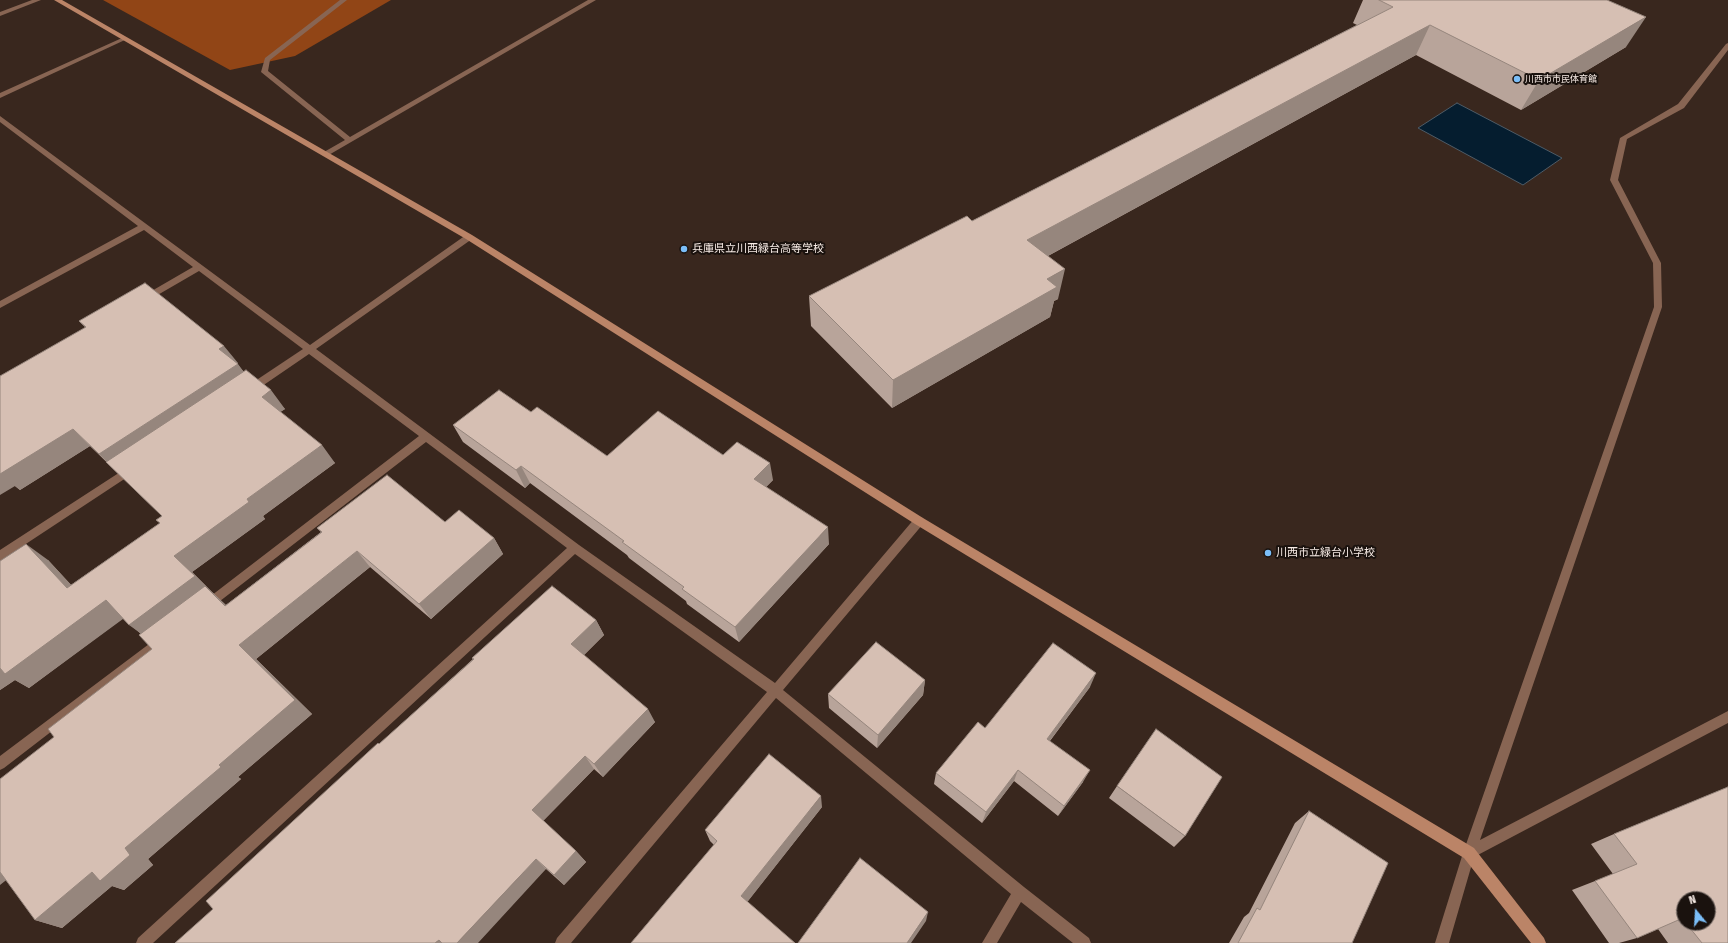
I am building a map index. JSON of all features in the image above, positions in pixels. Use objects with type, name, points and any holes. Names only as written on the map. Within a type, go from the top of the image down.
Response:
[{"type":"street","points":[[0,14],[38,0]]},
{"type":"street","points":[[56,0],[327,154],[469,237],[919,521],[1469,853],[1539,943]]},
{"type":"street","points":[[344,0],[267,59],[264,72],[349,140]]},
{"type":"street","points":[[327,154],[593,0]]},
{"type":"street","points":[[0,96],[124,39]]},
{"type":"street","points":[[1442,943],[1469,853],[1658,307],[1657,263],[1614,180],[1624,138],[1681,106],[1728,45]]},
{"type":"street","points":[[0,118],[576,548],[776,692],[1019,892],[1084,943]]},
{"type":"street","points":[[0,305],[144,226]]},
{"type":"street","points":[[244,393],[310,349],[469,237]]},
{"type":"street","points":[[137,303],[199,267]]},
{"type":"street","points":[[200,610],[426,436]]},
{"type":"street","points":[[0,556],[138,463]]},
{"type":"street","points":[[562,943],[776,692],[919,521]]},
{"type":"street","points":[[143,943],[576,548]]},
{"type":"street","points":[[0,764],[169,634]]},
{"type":"street","points":[[1469,853],[1728,717]]},
{"type":"street","points":[[988,943],[1019,892]]},
{"type":"shaded area","points":[[103,0],[391,0],[295,56],[230,70]]},
{"type":"water","points":[[1457,103],[1562,158],[1523,185],[1418,128]]},
{"type":"building","points":[[1379,0],[1607,0],[1646,17],[1539,80],[1430,25],[1027,240],[1065,269],[1047,279],[1057,287],[893,380],[809,296],[967,216],[972,221],[1393,7]]},
{"type":"building","points":[[145,283],[224,346],[219,349],[238,364],[99,454],[73,429],[0,474],[0,376],[86,327],[79,321]]},
{"type":"building","points":[[246,370],[271,390],[262,397],[322,445],[247,499],[249,502],[174,556],[195,576],[129,625],[106,600],[5,674],[0,668],[0,561],[26,544],[67,588],[160,523],[156,520],[162,516],[106,462]]},
{"type":"building","points":[[499,390],[531,412],[537,407],[607,456],[658,411],[723,455],[737,442],[770,463],[754,479],[828,527],[735,627],[682,589],[684,587],[622,542],[624,541],[521,466],[516,470],[453,425]]},
{"type":"building","points":[[387,475],[445,522],[459,510],[494,538],[419,604],[357,551],[239,645],[295,700],[219,765],[221,767],[125,848],[130,855],[100,881],[92,872],[35,920],[0,872],[0,779],[54,737],[48,729],[152,649],[139,635],[205,586],[225,606],[322,532],[317,528]]},
{"type":"building","points":[[552,586],[596,620],[571,644],[648,709],[594,764],[585,756],[532,810],[576,851],[554,875],[536,859],[457,943],[442,943],[439,940],[435,943],[175,943],[213,909],[206,901],[378,743],[379,744],[474,659],[472,658]]},
{"type":"building","points":[[876,642],[925,680],[878,735],[828,694]]},
{"type":"building","points":[[1053,643],[1096,673],[1047,739],[1090,770],[1064,806],[1018,770],[986,812],[936,773],[978,722],[985,728]]},
{"type":"building","points":[[1156,729],[1222,777],[1185,836],[1117,786]]},
{"type":"building","points":[[769,754],[821,796],[741,896],[795,943],[631,943],[717,841],[705,830]]},
{"type":"building","points":[[1728,787],[1728,943],[1702,943],[1692,931],[1716,931],[1716,891],[1676,891],[1676,921],[1637,938],[1595,881],[1637,864],[1614,834]]},
{"type":"building","points":[[1309,811],[1388,863],[1352,943],[1238,943],[1257,908],[1260,910]]},
{"type":"building","points":[[860,858],[928,912],[907,943],[798,943]]},
{"type":"place","name":"川西市市民体育館","points":[[1517,79]]},
{"type":"place","name":"兵庫県立川西緑台高等学校","points":[[684,249]]},
{"type":"place","name":"川西市立緑台小学校","points":[[1268,553]]}]
